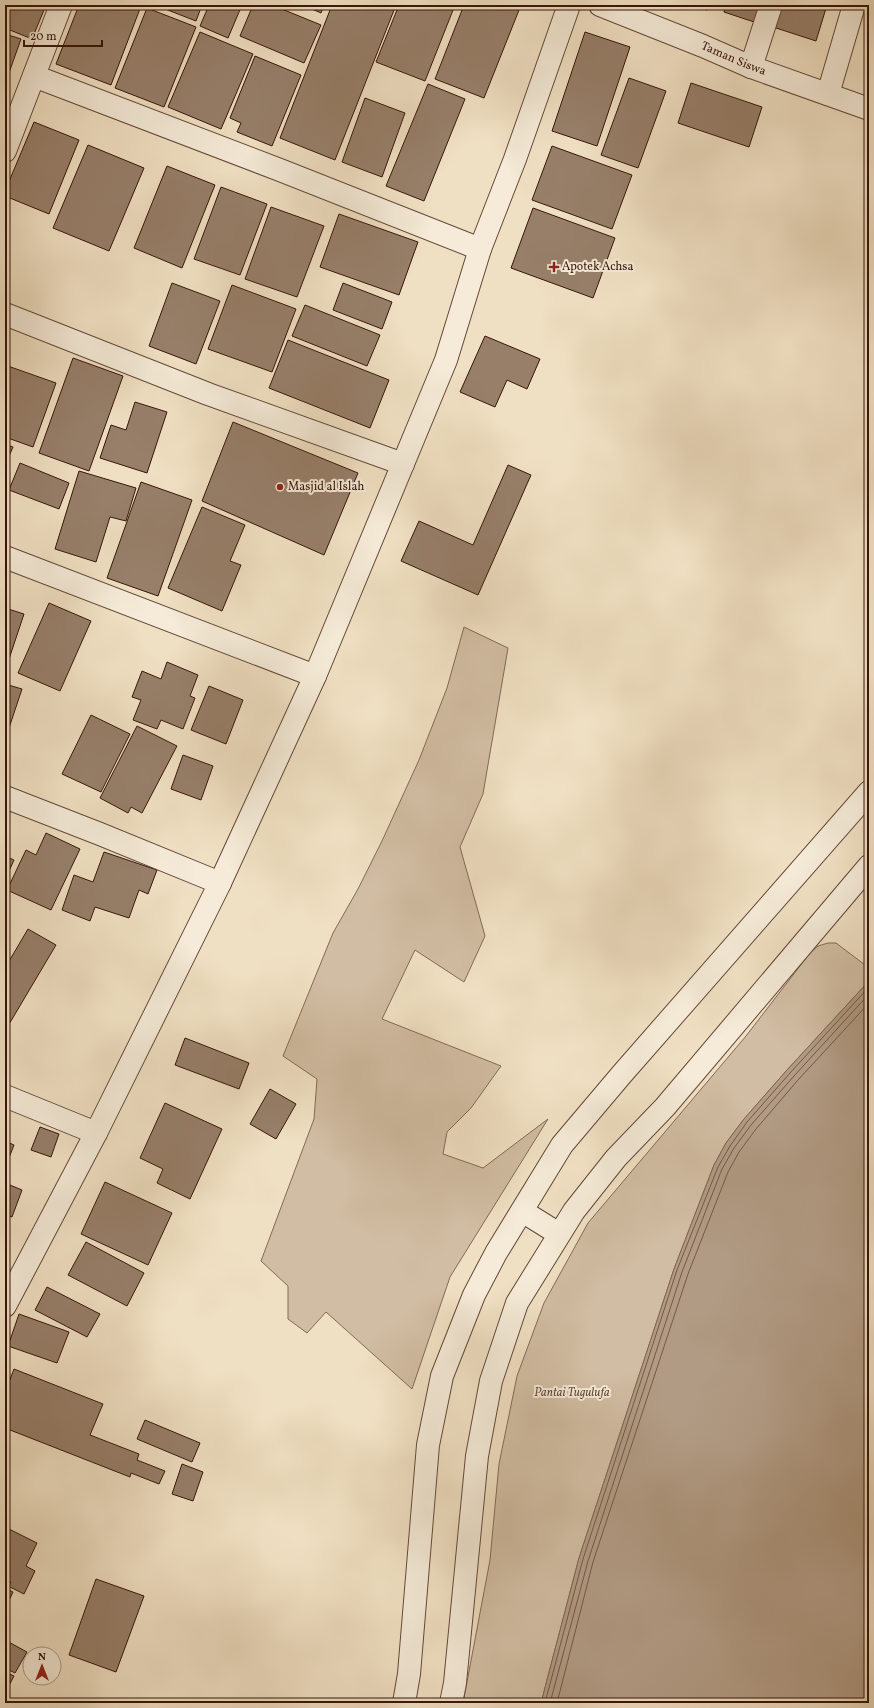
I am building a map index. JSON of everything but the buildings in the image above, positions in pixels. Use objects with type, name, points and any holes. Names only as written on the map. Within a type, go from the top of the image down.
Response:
[{"type":"street","points":[[5,151],[61,5]]},
{"type":"street","points":[[5,1306],[96,1133],[220,883],[315,676],[446,360],[480,248],[515,159],[569,5]]},
{"type":"street","name":"Taman Siswa","points":[[600,5],[635,12],[703,46],[751,67],[869,109]]},
{"type":"street","points":[[751,67],[771,5]]},
{"type":"street","points":[[828,94],[854,5]]},
{"type":"street","points":[[34,76],[480,248]]},
{"type":"street","points":[[5,314],[208,394],[403,464]]},
{"type":"street","points":[[5,557],[315,676]]},
{"type":"street","points":[[5,797],[220,883]]},
{"type":"street","points":[[404,1703],[409,1674],[428,1445],[442,1376],[474,1295],[496,1253],[562,1145],[637,1056],[867,798]]},
{"type":"street","points":[[451,1703],[455,1683],[477,1456],[491,1381],[517,1303],[574,1211],[616,1158],[665,1107],[869,866]]},
{"type":"street","points":[[5,1096],[96,1133]]},
{"type":"street","points":[[522,1211],[559,1234]]},
{"type":"green space","points":[[464,627],[508,648],[483,794],[460,847],[485,936],[464,982],[415,950],[382,1019],[501,1066],[471,1108],[447,1132],[443,1154],[483,1168],[548,1119],[450,1277],[412,1389],[326,1312],[307,1333],[288,1319],[288,1286],[261,1261],[314,1119],[317,1079],[283,1056],[333,933],[358,889],[382,841],[419,760],[447,688]]},
{"type":"green space","name":"Pantai Tugulufa","points":[[828,943],[836,943],[869,968],[869,981],[744,1119],[726,1143],[714,1165],[674,1269],[579,1558],[541,1703],[463,1703],[490,1560],[499,1464],[517,1376],[544,1303],[588,1223],[746,1036],[810,953],[818,946]]},
{"type":"water","points":[[869,981],[869,1703],[541,1703],[579,1558],[674,1269],[714,1165],[726,1143],[744,1119]]},
{"type":"place","name":"Apotek Achsa","points":[[554,267]]},
{"type":"place","name":"Masjid al Islah","points":[[280,487]]}]
